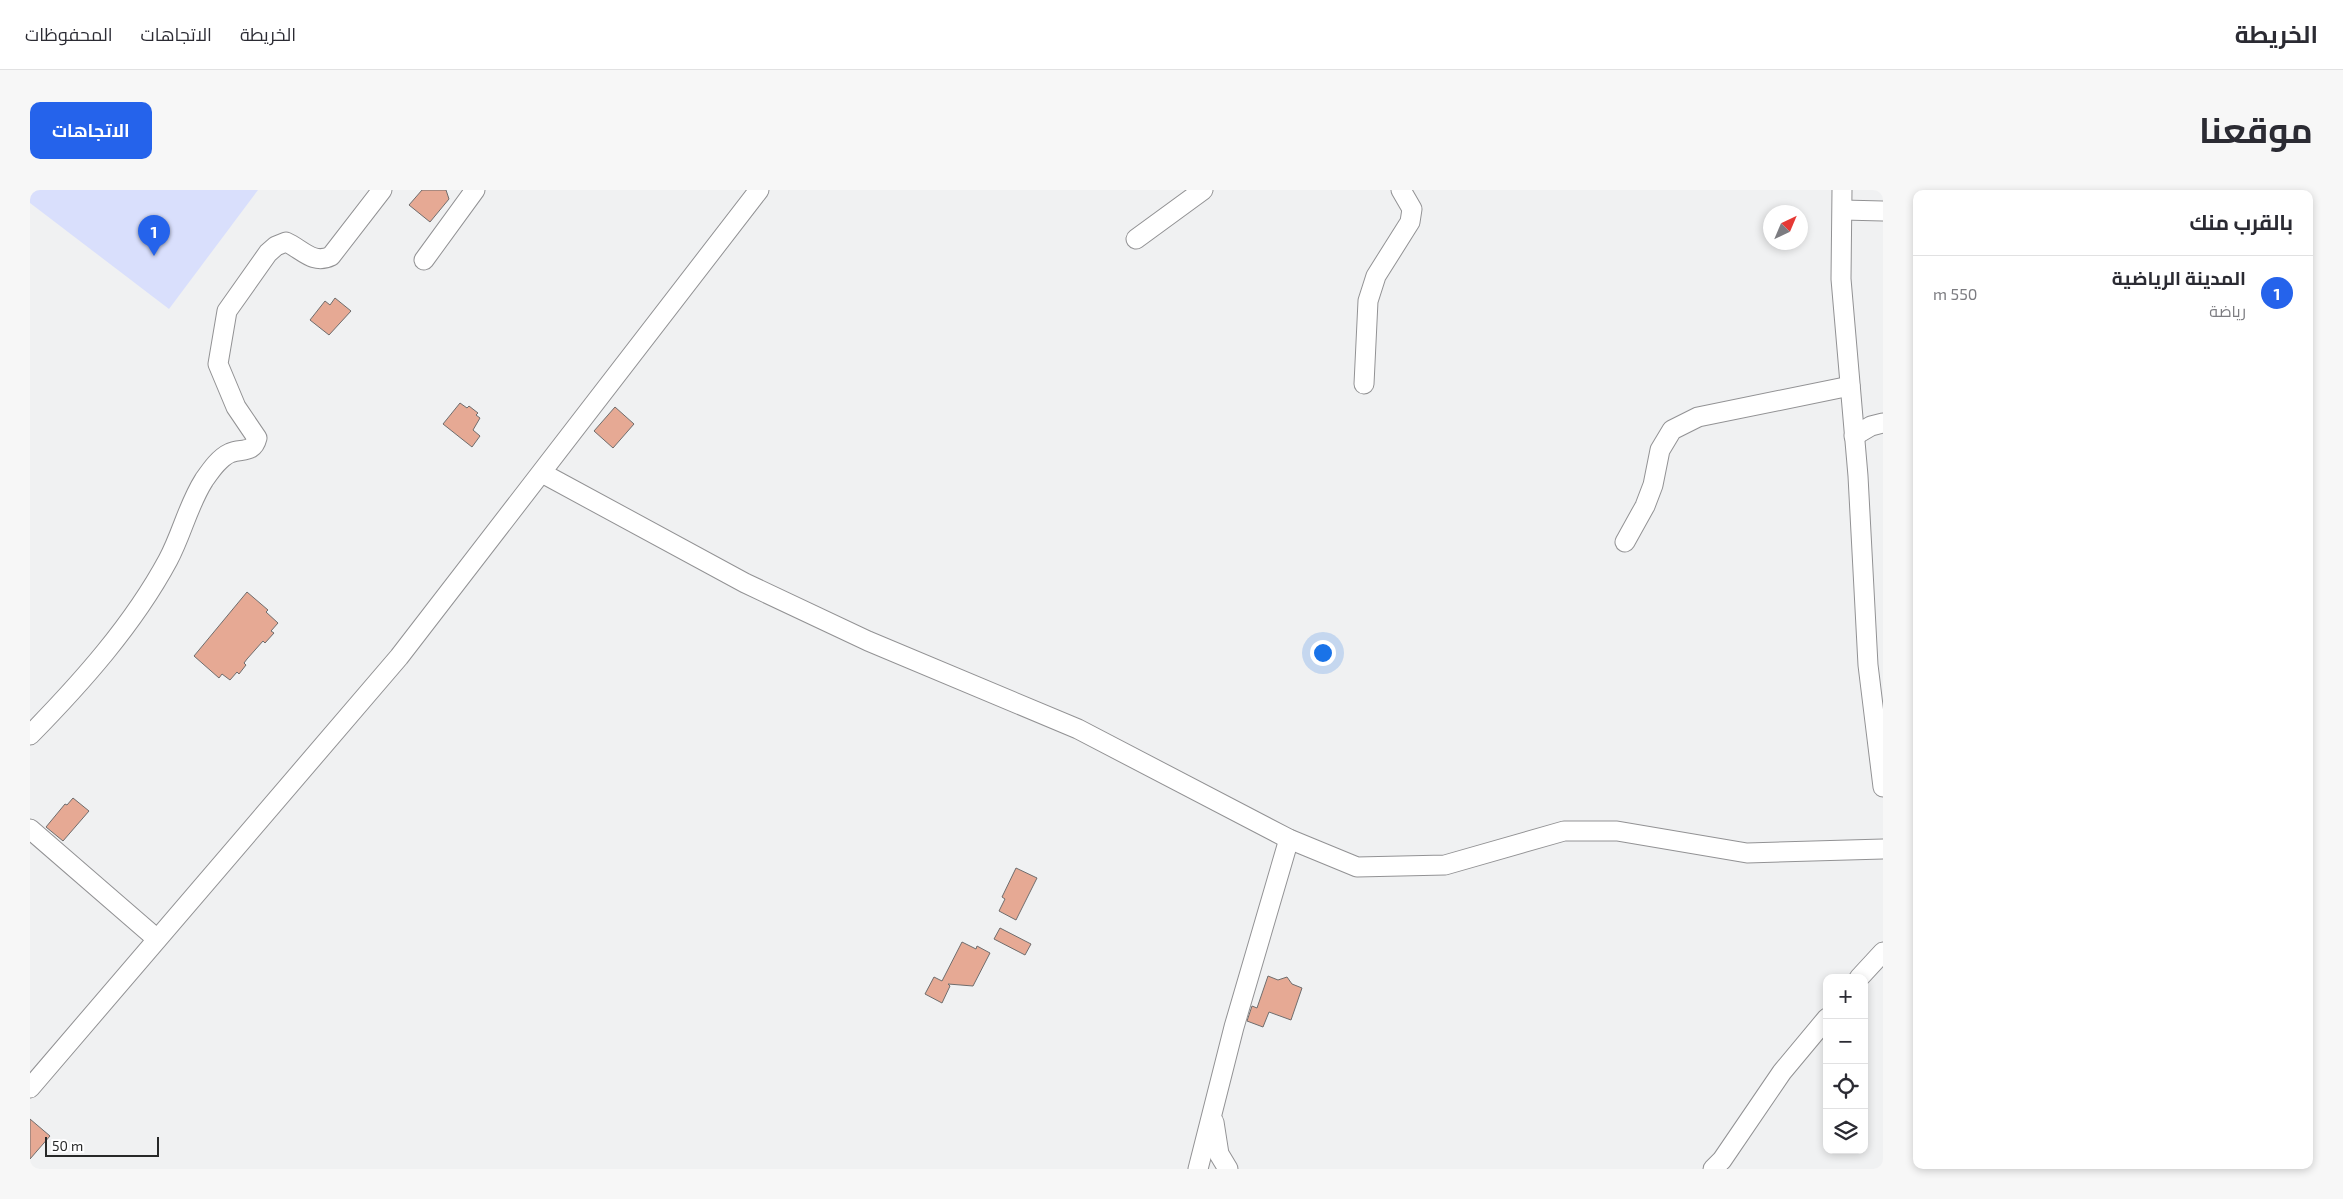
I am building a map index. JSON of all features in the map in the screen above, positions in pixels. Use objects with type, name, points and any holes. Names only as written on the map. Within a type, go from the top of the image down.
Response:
[{"type":"street","points":[[30,735],[57,708],[133,617],[168,559],[204,482],[219,461],[231,453],[250,450],[256,444],[257,438],[236,407],[218,364],[228,311],[268,253],[276,246],[286,242],[313,259],[323,260],[331,256],[341,246],[382,190]]},
{"type":"street","points":[[424,260],[475,190]]},
{"type":"street","points":[[30,1088],[400,657],[759,190]]},
{"type":"street","points":[[1136,239],[1203,190]]},
{"type":"street","points":[[1364,384],[1368,301],[1376,276],[1410,222],[1412,209],[1401,190]]},
{"type":"street","points":[[1842,190],[1841,279],[1854,436],[1868,666],[1883,787]]},
{"type":"street","points":[[1843,210],[1883,211]]},
{"type":"street","points":[[1625,542],[1645,506],[1653,485],[1660,450],[1672,430],[1698,416],[1850,386]]},
{"type":"street","points":[[1854,436],[1871,426],[1883,423]]},
{"type":"street","points":[[542,473],[745,583],[868,641],[1078,728],[1289,839],[1357,867],[1445,865],[1564,831],[1617,831],[1747,853],[1883,849]]},
{"type":"street","points":[[30,830],[157,939]]},
{"type":"street","points":[[1198,1169],[1234,1027],[1289,839]]},
{"type":"street","points":[[1863,974],[1883,952]]},
{"type":"street","points":[[1713,1169],[1722,1160],[1782,1072],[1826,1019]]},
{"type":"street","points":[[1214,1111],[1214,1132],[1219,1154],[1228,1169]]},
{"type":"shaded area","points":[[30,190],[258,190],[169,309],[30,203]]},
{"type":"building","points":[[422,190],[446,190],[449,199],[430,222],[409,205]]},
{"type":"building","points":[[335,298],[351,311],[329,335],[310,320],[325,301],[330,305]]},
{"type":"building","points":[[460,403],[467,408],[469,406],[478,413],[476,415],[480,418],[473,430],[480,436],[472,447],[443,424]]},
{"type":"building","points":[[615,407],[634,424],[613,448],[594,431]]},
{"type":"building","points":[[247,592],[268,610],[266,612],[278,623],[271,631],[274,633],[265,643],[263,641],[247,659],[244,663],[246,665],[239,674],[237,672],[230,680],[222,674],[219,678],[194,656]]},
{"type":"building","points":[[73,798],[89,811],[63,841],[46,827],[65,804],[67,805]]},
{"type":"building","points":[[1016,868],[1037,878],[1016,920],[999,911],[1005,899],[1002,897]]},
{"type":"building","points":[[1000,928],[1031,944],[1025,955],[994,939]]},
{"type":"building","points":[[962,942],[976,949],[977,946],[990,953],[973,986],[948,984],[950,986],[942,1003],[925,994],[934,977],[942,981]]},
{"type":"building","points":[[1268,976],[1278,980],[1287,977],[1292,984],[1302,988],[1291,1020],[1269,1012],[1263,1027],[1247,1021],[1252,1006],[1257,1008]]},
{"type":"building","points":[[30,1119],[50,1136],[30,1159]]},
{"type":"place","name":"المدينة الرياضية","points":[[154,256]]}]
